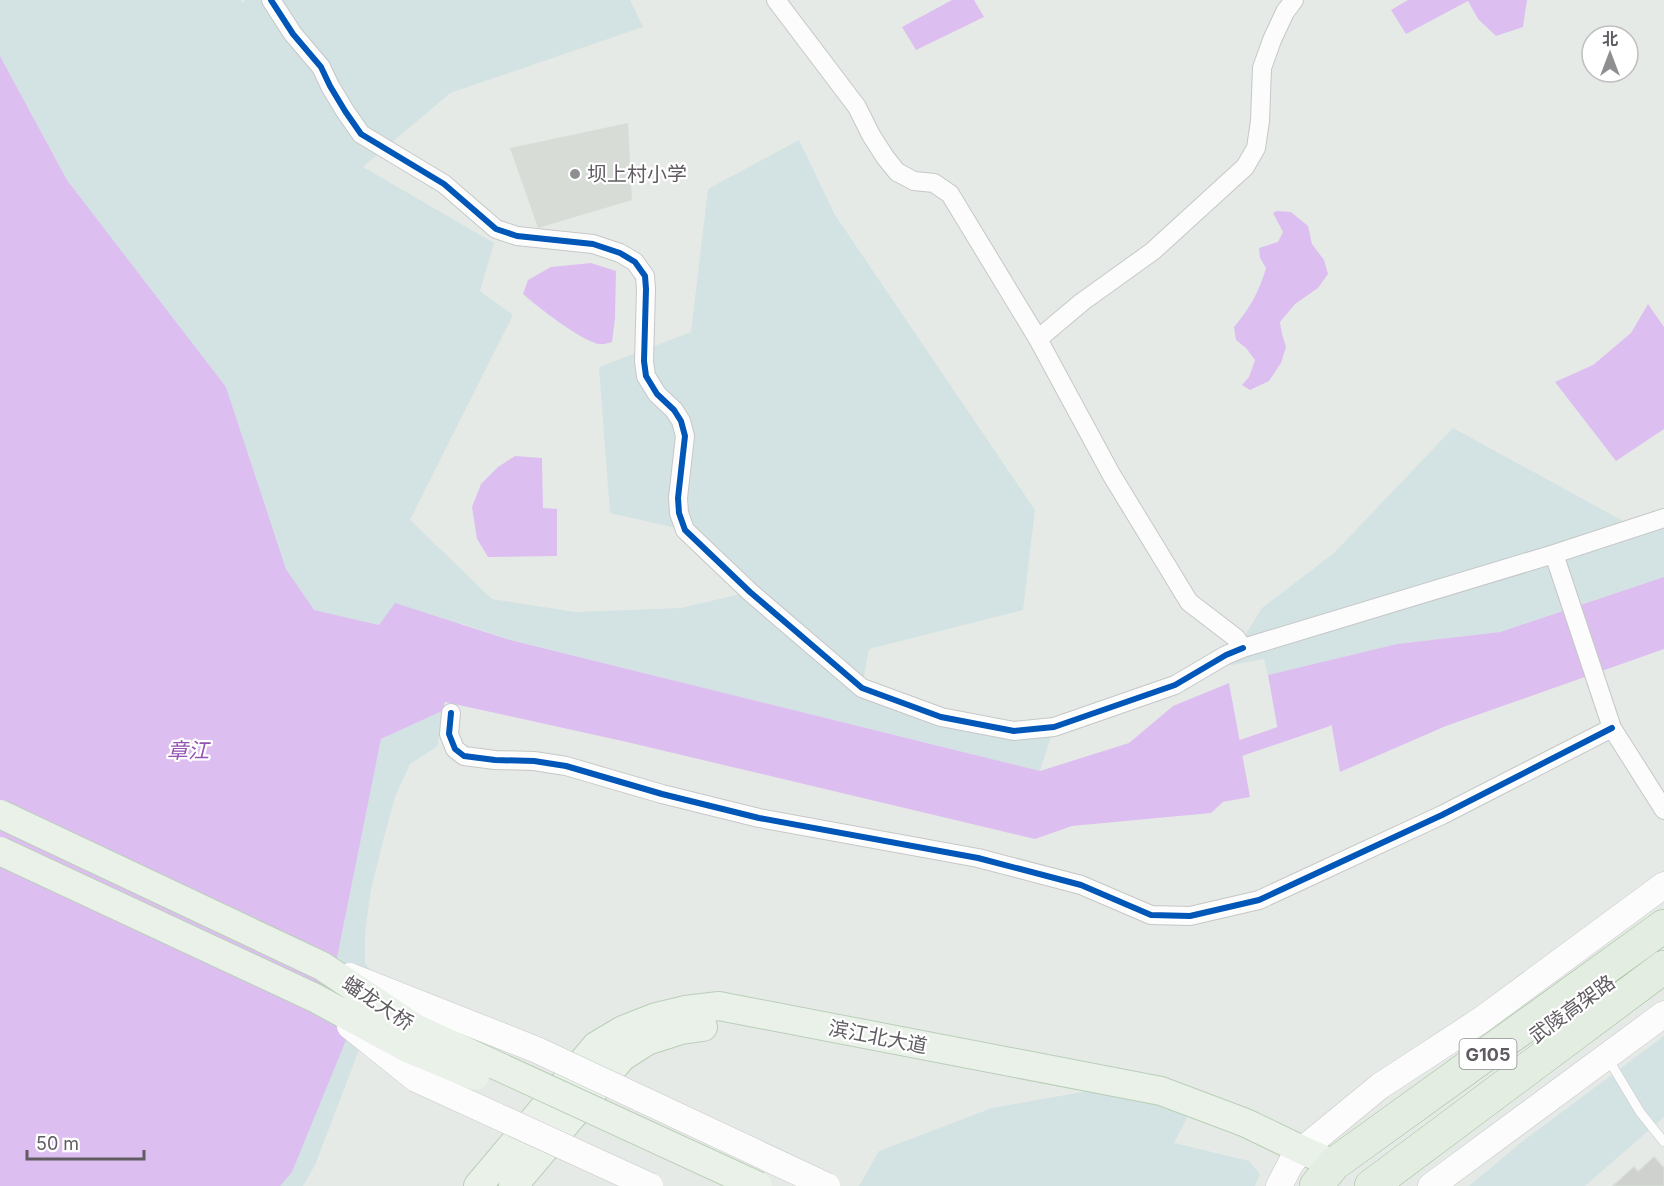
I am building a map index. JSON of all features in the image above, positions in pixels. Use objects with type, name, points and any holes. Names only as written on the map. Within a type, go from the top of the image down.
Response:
[{"type":"highway","name":"G105","points":[[1326,1180],[1664,926]]},
{"type":"highway","name":"武陵高架路","points":[[1326,1180],[1355,1168],[1664,941]]},
{"type":"highway","name":"G105","points":[[1395,1186],[1664,968]]},
{"type":"highway","name":"武陵高架路","points":[[1371,1186],[1664,968]]},
{"type":"main road","name":"蟠龙大桥","points":[[0,814],[322,966],[415,1028],[758,1186]]},
{"type":"main road","name":"蟠龙大桥","points":[[0,850],[315,998],[407,1048],[522,1095],[715,1186]]},
{"type":"main road","name":"滨江北大道","points":[[478,1186],[596,1046],[623,1030],[656,1017],[685,1010],[719,1006],[1161,1091],[1246,1122],[1290,1167]]},
{"type":"main road","name":"滨江北大道","points":[[513,1186],[622,1057],[647,1041],[681,1030],[719,1025],[1158,1108],[1241,1136],[1290,1167],[1326,1180]]},
{"type":"street","points":[[271,0],[293,34],[321,67],[330,86],[361,134],[444,184],[496,229],[517,236],[593,244],[620,253],[635,262],[645,276],[644,361],[646,376],[657,394],[674,410],[681,421],[685,436],[678,498],[679,513],[685,530],[750,592],[862,687],[941,717],[1014,731],[1054,727],[1175,685],[1226,655],[1243,648],[1554,554],[1664,518]]},
{"type":"street","points":[[776,0],[857,107],[871,135],[897,172],[914,181],[934,183],[950,194],[1038,339],[1111,474],[1189,602],[1236,638],[1243,648]]},
{"type":"street","points":[[1038,339],[1082,302],[1153,251],[1245,167],[1256,148],[1260,121],[1262,69],[1272,40],[1285,12],[1294,0]]},
{"type":"street","points":[[1554,554],[1612,728],[1664,810]]},
{"type":"street","points":[[451,714],[448,734],[455,748],[464,756],[495,760],[534,760],[566,766],[662,794],[759,818],[978,858],[1081,885],[1151,915],[1161,916],[1190,916],[1259,900],[1442,815],[1612,728]]},
{"type":"street","points":[[1290,1167],[1380,1086],[1480,1020],[1664,885]]},
{"type":"street","points":[[322,966],[537,1050],[827,1186]]},
{"type":"street","points":[[315,998],[416,1079],[650,1186]]},
{"type":"street","points":[[1431,1186],[1664,1014]]},
{"type":"lane","points":[[1607,1056],[1640,1112],[1664,1142]]},
{"type":"shaded area","points":[[0,0],[241,0],[243,3],[245,0],[630,0],[643,27],[450,93],[363,167],[494,243],[480,291],[513,315],[410,520],[492,599],[575,612],[681,608],[749,592],[685,530],[610,513],[599,367],[691,332],[708,189],[799,140],[835,215],[1035,510],[1023,610],[869,649],[862,687],[941,717],[1054,727],[1040,771],[510,640],[463,624],[379,625],[313,610],[286,569],[226,387],[67,180],[0,56]]},
{"type":"shaded area","name":"坝上村小学","points":[[628,123],[632,200],[538,228],[510,148]]},
{"type":"shaded area","points":[[1453,428],[1634,527],[1664,518],[1664,577],[1500,632],[1397,644],[1268,675],[1264,659],[1226,666],[1262,608],[1334,553]]},
{"type":"shaded area","points":[[442,711],[438,746],[410,764],[395,797],[371,890],[365,933],[365,963],[377,979],[359,1050],[315,1165],[303,1186],[280,1186],[292,1172],[381,739]]},
{"type":"shaded area","points":[[1664,1036],[1664,1117],[1585,1186],[1469,1186],[1523,1141]]},
{"type":"shaded area","points":[[1105,1088],[1195,1102],[1174,1143],[1249,1161],[1260,1174],[1255,1186],[859,1186],[879,1151],[992,1108]]},
{"type":"water","points":[[952,0],[974,0],[984,17],[916,50],[902,27]]},
{"type":"water","points":[[1408,0],[1527,0],[1523,27],[1496,36],[1478,19],[1468,1],[1406,34],[1391,10]]},
{"type":"water","name":"章江","points":[[0,56],[67,180],[226,387],[286,569],[314,610],[379,625],[395,603],[510,640],[1040,771],[1129,743],[1173,706],[1229,683],[1250,797],[1223,802],[1211,813],[1072,826],[1035,839],[627,742],[445,702],[442,711],[381,739],[336,963],[355,1018],[292,1172],[280,1186],[0,1186]]},
{"type":"water","points":[[1291,212],[1308,226],[1312,244],[1324,260],[1328,274],[1318,288],[1295,304],[1280,322],[1286,347],[1281,363],[1269,381],[1250,390],[1242,385],[1249,377],[1255,360],[1236,340],[1234,327],[1257,292],[1266,268],[1260,258],[1259,248],[1278,242],[1283,232],[1273,213]]},
{"type":"water","points":[[591,263],[616,271],[612,342],[603,344],[590,341],[570,330],[523,294],[528,280],[551,267]]},
{"type":"water","points":[[1648,304],[1664,327],[1664,429],[1616,461],[1555,382],[1593,365],[1631,333]]},
{"type":"water","points":[[515,456],[542,458],[543,508],[557,509],[557,556],[488,557],[477,539],[472,507],[481,484],[498,467]]},
{"type":"water","points":[[1664,577],[1664,649],[1446,726],[1340,772],[1331,722],[1278,731],[1268,675],[1397,644],[1500,632]]},
{"type":"building","points":[[1654,1157],[1664,1168],[1664,1186],[1613,1186],[1634,1167],[1638,1172]]},
{"type":"waterway","points":[[1220,755],[1326,719]]},
{"type":"cycle path","points":[[271,0],[293,34],[321,67],[330,86],[361,134],[444,184],[496,229],[517,236],[593,244],[620,253],[635,262],[645,276],[644,361],[646,376],[657,394],[674,410],[681,421],[685,436],[678,498],[679,513],[685,530],[750,592],[862,688],[941,717],[1014,731],[1054,727],[1175,685],[1226,655],[1243,648]]},
{"type":"cycle path","points":[[451,713],[449,734],[455,749],[464,756],[534,761],[566,766],[662,794],[759,818],[978,858],[1081,885],[1151,915],[1190,916],[1259,900],[1442,815],[1612,728]]},
{"type":"place","name":"坝上村小学","points":[[575,174]]}]
